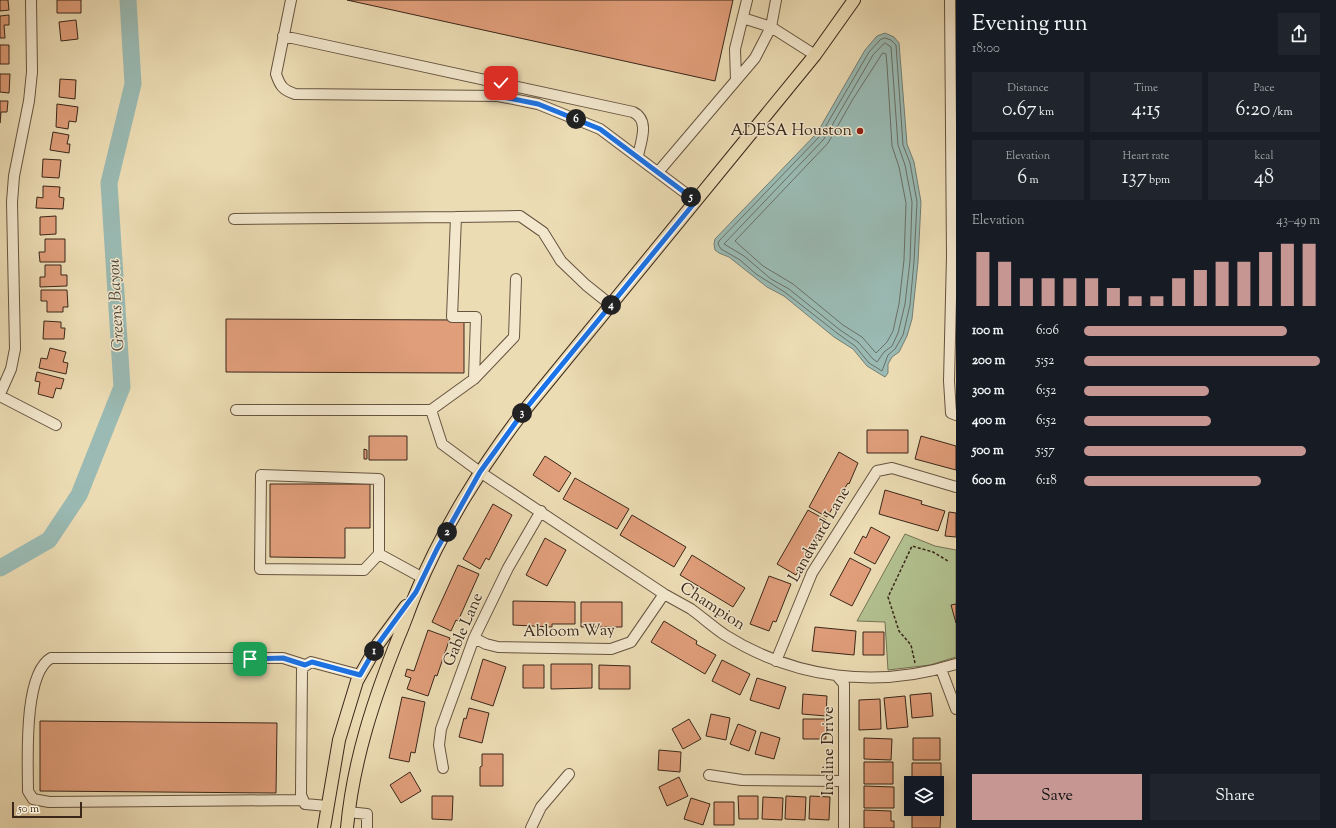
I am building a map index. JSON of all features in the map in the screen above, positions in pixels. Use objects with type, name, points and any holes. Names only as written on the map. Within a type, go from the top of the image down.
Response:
[{"type":"main road","points":[[347,828],[348,812],[361,746],[367,724],[416,592],[437,549],[480,472],[524,411],[815,54],[854,0]]},
{"type":"main road","points":[[324,828],[326,806],[339,740],[357,681],[378,644],[416,592]]},
{"type":"main road","points":[[326,806],[348,812]]},
{"type":"street","points":[[31,0],[32,72],[29,102],[14,176],[12,202],[15,349],[11,369],[0,395],[56,425]]},
{"type":"street","points":[[291,0],[276,74],[279,84],[285,91],[295,94],[498,96],[538,104],[600,129],[659,171],[696,201]]},
{"type":"street","points":[[736,80],[736,49],[747,0]]},
{"type":"street","points":[[659,171],[755,58],[771,27],[776,0]]},
{"type":"street","points":[[950,0],[954,170],[954,292],[949,381],[951,413],[956,415]]},
{"type":"street","points":[[742,18],[771,27],[815,54]]},
{"type":"street","points":[[283,36],[633,112],[640,115],[643,120],[638,156]]},
{"type":"street","points":[[498,96],[501,83]]},
{"type":"street","points":[[234,219],[520,216],[543,232],[561,261],[586,285],[611,305]]},
{"type":"street","points":[[456,217],[452,317],[476,317],[474,379]]},
{"type":"street","points":[[236,410],[431,410],[474,379],[514,337],[516,279]]},
{"type":"street","name":"Champion","points":[[431,410],[442,444],[480,472],[541,511],[664,594],[691,609],[725,635],[776,661],[838,677],[885,678],[941,669],[956,664]]},
{"type":"street","name":"Landward Lane","points":[[776,661],[812,573],[876,471],[892,468],[956,487]]},
{"type":"street","points":[[261,475],[379,479],[379,554],[364,570],[260,569],[261,475]]},
{"type":"street","name":"Gable Lane","points":[[443,768],[439,745],[441,729],[474,638],[508,568],[541,511]]},
{"type":"street","points":[[379,554],[423,578]]},
{"type":"street","name":"Abloom Way","points":[[474,638],[486,644],[498,647],[611,649],[631,642],[664,594]]},
{"type":"street","points":[[302,800],[49,802],[33,799],[28,791],[28,784],[31,695],[41,666],[51,658],[283,658],[305,665]]},
{"type":"street","points":[[326,806],[305,804],[302,800],[302,668],[312,662],[360,675]]},
{"type":"street","points":[[941,669],[956,709]]},
{"type":"street","name":"Incline Drive","points":[[838,677],[844,684],[844,828]]},
{"type":"street","points":[[530,828],[541,807],[569,774]]},
{"type":"street","points":[[709,775],[742,780],[844,781]]},
{"type":"street","points":[[348,812],[368,814],[366,828]]},
{"type":"path","points":[[915,663],[911,645],[899,631],[888,597],[912,546],[933,552],[948,561]]},
{"type":"green space","points":[[905,534],[935,546],[956,550],[956,657],[930,665],[888,670],[885,622],[857,621]]},
{"type":"water","points":[[885,33],[894,37],[899,43],[907,144],[914,162],[921,202],[918,262],[912,319],[907,336],[899,352],[892,357],[888,364],[888,373],[885,377],[867,366],[853,349],[834,337],[784,296],[767,287],[729,257],[715,250],[714,244],[715,239],[817,133],[865,50],[877,36]]},
{"type":"building","points":[[0,0],[8,0],[9,10],[0,11]]},
{"type":"building","points":[[57,0],[81,0],[81,13],[57,13]]},
{"type":"building","points":[[347,0],[733,0],[715,81]]},
{"type":"building","points":[[9,15],[9,25],[4,25],[5,38],[0,38],[0,16]]},
{"type":"building","points":[[76,20],[78,39],[61,41],[59,22]]},
{"type":"building","points":[[0,45],[9,45],[9,64],[0,64]]},
{"type":"building","points":[[0,74],[10,74],[9,93],[0,92]]},
{"type":"building","points":[[60,79],[76,80],[75,99],[59,97]]},
{"type":"building","points":[[0,101],[8,101],[7,112],[1,112],[0,123]]},
{"type":"building","points":[[57,104],[78,107],[76,122],[69,121],[68,129],[56,127]]},
{"type":"building","points":[[53,132],[69,135],[67,144],[70,144],[69,153],[50,150]]},
{"type":"building","points":[[43,159],[61,160],[59,178],[42,177]]},
{"type":"building","points":[[43,186],[60,187],[59,197],[64,198],[63,209],[36,208],[37,197],[43,198]]},
{"type":"building","points":[[56,216],[56,234],[40,235],[40,217]]},
{"type":"building","points":[[45,239],[65,239],[65,262],[40,262],[39,252],[45,252]]},
{"type":"building","points":[[45,265],[61,265],[61,275],[67,275],[67,286],[40,287],[40,277],[45,277]]},
{"type":"building","points":[[41,290],[67,290],[68,307],[63,307],[63,312],[47,312],[47,301],[41,301]]},
{"type":"building","points":[[226,319],[464,320],[464,373],[226,372]]},
{"type":"building","points":[[44,321],[61,322],[61,328],[65,328],[64,339],[43,339]]},
{"type":"building","points":[[50,348],[66,352],[63,362],[68,363],[66,374],[39,368],[41,358],[47,359]]},
{"type":"building","points":[[37,372],[64,379],[61,389],[56,388],[53,398],[38,394],[40,382],[35,381]]},
{"type":"building","points":[[867,430],[908,430],[908,453],[867,453]]},
{"type":"building","points":[[369,436],[407,436],[407,460],[369,460]]},
{"type":"building","points":[[921,436],[956,446],[956,470],[915,459]]},
{"type":"building","points":[[364,449],[367,450],[367,459],[364,459]]},
{"type":"building","points":[[839,452],[858,463],[849,484],[848,483],[827,517],[809,507]]},
{"type":"building","points":[[545,456],[571,473],[559,492],[533,475]]},
{"type":"building","points":[[575,478],[629,509],[617,529],[563,499]]},
{"type":"building","points":[[270,484],[370,484],[370,528],[345,528],[345,558],[270,557]]},
{"type":"building","points":[[885,490],[922,501],[921,504],[945,511],[938,531],[879,514]]},
{"type":"building","points":[[493,504],[512,515],[489,560],[486,558],[480,569],[463,559]]},
{"type":"building","points":[[808,510],[826,520],[821,530],[823,531],[796,575],[777,564]]},
{"type":"building","points":[[949,512],[956,513],[956,537],[945,536]]},
{"type":"building","points":[[632,515],[686,547],[674,567],[620,535]]},
{"type":"building","points":[[871,527],[890,537],[875,564],[854,553],[863,536],[866,538]]},
{"type":"building","points":[[545,538],[566,550],[547,586],[526,575]]},
{"type":"building","points":[[692,555],[745,588],[733,607],[680,575]]},
{"type":"building","points":[[850,558],[871,569],[852,606],[830,595]]},
{"type":"building","points":[[458,565],[479,574],[458,621],[456,620],[451,631],[432,622]]},
{"type":"building","points":[[769,576],[791,584],[776,622],[773,621],[769,631],[750,624]]},
{"type":"building","points":[[513,601],[575,602],[575,624],[552,624],[552,627],[513,625]]},
{"type":"building","points":[[581,602],[622,602],[622,627],[581,627]]},
{"type":"building","points":[[956,604],[956,623],[951,605]]},
{"type":"building","points":[[664,621],[697,641],[696,644],[716,655],[705,674],[651,642]]},
{"type":"building","points":[[815,627],[856,631],[854,655],[812,651]]},
{"type":"building","points":[[428,630],[450,638],[437,676],[435,675],[428,696],[407,689],[411,678],[405,676],[407,669],[414,671]]},
{"type":"building","points":[[863,632],[884,632],[884,655],[863,655]]},
{"type":"building","points":[[483,659],[506,667],[493,706],[471,699]]},
{"type":"building","points":[[722,660],[750,674],[740,695],[712,681]]},
{"type":"building","points":[[551,664],[592,664],[592,688],[551,689]]},
{"type":"building","points":[[523,665],[544,665],[544,688],[523,688]]},
{"type":"building","points":[[599,665],[630,666],[630,689],[599,689]]},
{"type":"building","points":[[757,678],[786,687],[779,709],[750,700]]},
{"type":"building","points":[[931,693],[933,716],[912,718],[910,695]]},
{"type":"building","points":[[803,694],[827,696],[826,716],[802,714]]},
{"type":"building","points":[[905,696],[908,727],[887,729],[884,698]]},
{"type":"building","points":[[402,697],[425,702],[415,753],[411,752],[409,762],[389,758]]},
{"type":"building","points":[[880,699],[881,729],[859,730],[859,700]]},
{"type":"building","points":[[469,708],[489,713],[482,743],[459,737],[464,718],[466,719]]},
{"type":"building","points":[[711,714],[730,718],[726,740],[706,736]]},
{"type":"building","points":[[689,719],[701,739],[683,749],[672,729]]},
{"type":"building","points":[[803,719],[825,719],[826,739],[803,739]]},
{"type":"building","points":[[40,721],[277,723],[276,793],[40,791]]},
{"type":"building","points":[[738,724],[756,731],[749,751],[730,744]]},
{"type":"building","points":[[761,732],[780,738],[774,759],[755,754]]},
{"type":"building","points":[[864,738],[892,739],[891,760],[864,759]]},
{"type":"building","points":[[913,738],[940,738],[940,760],[913,760]]},
{"type":"building","points":[[659,750],[681,752],[680,772],[658,770]]},
{"type":"building","points":[[482,754],[503,754],[503,786],[480,786]]},
{"type":"building","points":[[864,762],[893,762],[893,784],[864,784]]},
{"type":"building","points":[[912,763],[941,763],[941,776],[912,776]]},
{"type":"building","points":[[410,772],[421,791],[401,803],[390,785]]},
{"type":"building","points":[[679,777],[688,796],[667,806],[659,787]]},
{"type":"building","points":[[864,786],[894,787],[894,808],[864,808]]},
{"type":"building","points":[[432,796],[453,796],[452,820],[432,819]]},
{"type":"building","points":[[738,796],[758,796],[758,819],[739,819]]},
{"type":"building","points":[[786,796],[806,797],[805,820],[785,819]]},
{"type":"building","points":[[810,796],[830,797],[829,820],[809,819]]},
{"type":"building","points":[[763,797],[783,798],[782,820],[762,819]]},
{"type":"building","points":[[691,798],[710,804],[703,825],[684,819]]},
{"type":"building","points":[[714,802],[734,802],[734,825],[714,825]]},
{"type":"building","points":[[864,810],[891,811],[891,821],[894,821],[894,828],[864,828]]},
{"type":"building","points":[[912,816],[941,816],[940,828],[912,828]]},
{"type":"waterway","name":"Greens Bayou","points":[[0,568],[49,540],[79,495],[122,387],[109,183],[133,84],[128,0]]},
{"type":"place","name":"ADESA Houston","points":[[860,131]]},
{"type":"route","points":[[250,659],[283,658],[305,665],[312,662],[360,675],[378,644],[416,592],[437,549],[480,472],[499,444],[524,411],[696,201],[645,161],[600,129],[538,104],[498,96],[501,83]]}]
